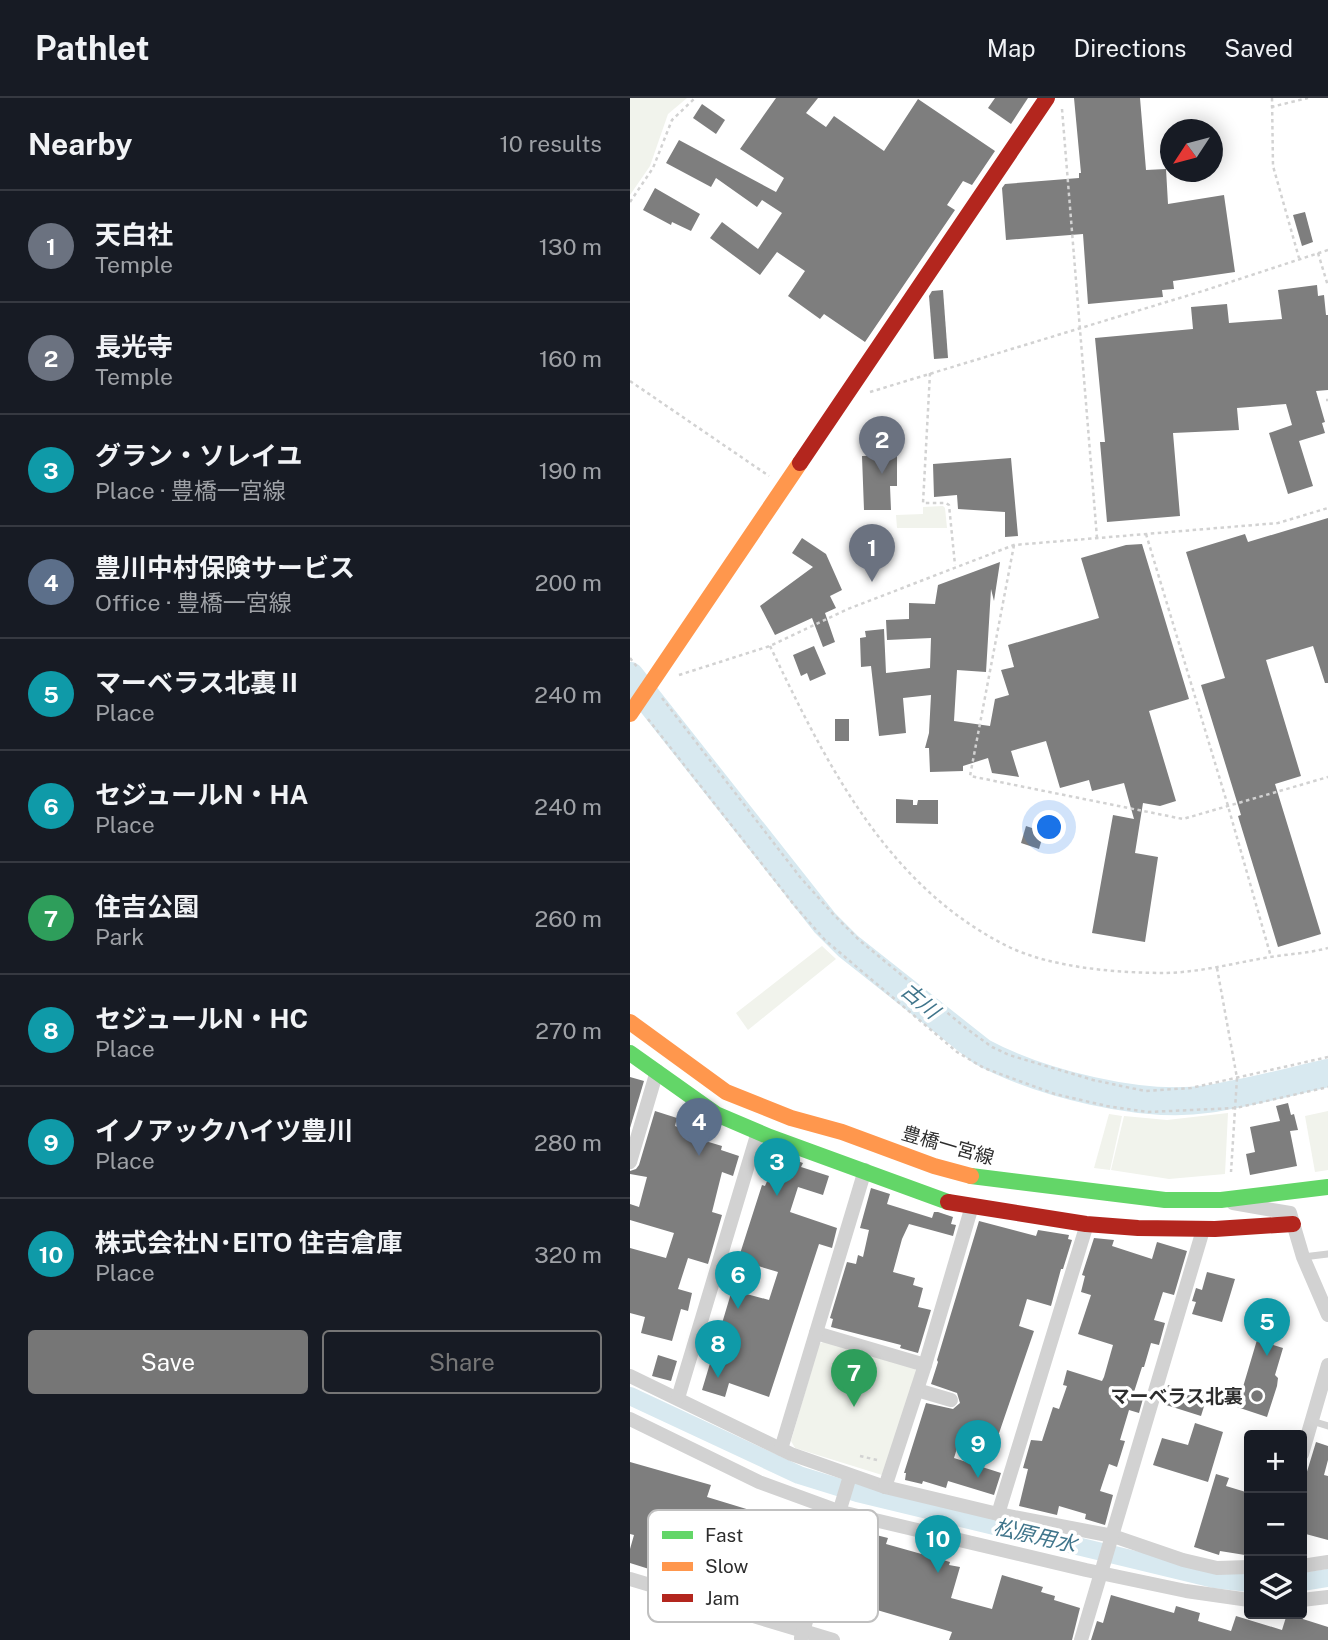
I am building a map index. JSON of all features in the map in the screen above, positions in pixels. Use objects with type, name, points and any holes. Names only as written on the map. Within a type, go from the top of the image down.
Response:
[{"type":"street","points":[[635,707],[1047,98]]},
{"type":"street","name":"豊橋一宮線","points":[[630,1022],[726,1092],[791,1118],[842,1132],[934,1166],[979,1179],[1165,1200],[1221,1200],[1328,1186]]},
{"type":"street","points":[[630,1053],[716,1114],[954,1204],[1087,1224],[1203,1230],[1293,1224]]},
{"type":"street","points":[[630,1162],[657,1070]]},
{"type":"street","points":[[678,1398],[758,1132]]},
{"type":"street","points":[[781,1448],[865,1170]]},
{"type":"street","points":[[1221,1200],[1290,1213],[1303,1257],[1328,1315]]},
{"type":"street","points":[[885,1487],[925,1365],[972,1206]]},
{"type":"street","points":[[998,1514],[1087,1224]]},
{"type":"street","points":[[1081,1640],[1203,1230]]},
{"type":"street","points":[[816,1333],[925,1365]]},
{"type":"street","points":[[1307,1436],[1328,1365]]},
{"type":"street","points":[[630,1376],[850,1479],[1112,1539],[1217,1568],[1244,1567]]},
{"type":"street","points":[[917,1390],[951,1400]]},
{"type":"street","points":[[630,1419],[759,1482],[845,1510]]},
{"type":"street","points":[[841,1509],[850,1479]]},
{"type":"street","points":[[878,1518],[1186,1591],[1244,1599]]},
{"type":"street","points":[[1307,1565],[1328,1562]]},
{"type":"street","points":[[630,1579],[648,1585]]},
{"type":"street","points":[[1307,1599],[1328,1597]]},
{"type":"street","points":[[762,1622],[802,1635],[833,1640]]},
{"type":"lane","points":[[1303,1257],[1328,1254]]},
{"type":"lane","points":[[1311,1421],[1328,1426]]},
{"type":"path","points":[[630,202],[653,168],[672,120],[695,98]]},
{"type":"path","points":[[1272,98],[1273,166],[1300,258]]},
{"type":"path","points":[[1271,107],[1308,98]]},
{"type":"path","points":[[1062,107],[1097,538]]},
{"type":"path","points":[[844,397],[867,393],[1328,250]]},
{"type":"path","points":[[1318,253],[1328,286]]},
{"type":"path","points":[[930,373],[923,503],[949,505],[955,566]]},
{"type":"path","points":[[630,382],[784,485]]},
{"type":"path","points":[[652,681],[770,646],[848,610],[1014,545],[1278,523],[1328,508]]},
{"type":"path","points":[[1146,534],[1271,957]]},
{"type":"path","points":[[1014,545],[970,776],[1183,819],[1328,777]]},
{"type":"path","points":[[770,646],[807,725],[854,803],[894,857],[916,881],[941,902],[1011,948],[1047,960],[1107,970],[1166,973],[1217,968],[1328,948]]},
{"type":"path","points":[[630,658],[652,681],[800,877],[833,914],[859,940],[992,1047],[1009,1055],[1093,1080],[1145,1091],[1191,1088],[1328,1057]]},
{"type":"path","points":[[635,707],[825,940],[957,1052],[984,1068],[1055,1094],[1148,1112],[1236,1108],[1328,1087]]},
{"type":"path","points":[[1217,968],[1237,1078],[1231,1172]]},
{"type":"shaded area","points":[[630,98],[687,98],[668,114],[650,166],[630,195]]},
{"type":"shaded area","points":[[943,506],[947,528],[897,528],[896,515],[923,514],[923,507]]},
{"type":"shaded area","points":[[822,946],[836,959],[748,1030],[736,1013]]},
{"type":"shaded area","points":[[1328,1111],[1328,1170],[1315,1172],[1305,1116]]},
{"type":"shaded area","points":[[1228,1113],[1225,1174],[1169,1179],[1111,1170],[1124,1116],[1167,1120]]},
{"type":"shaded area","points":[[1109,1114],[1122,1116],[1110,1170],[1094,1168]]},
{"type":"shaded area","points":[[827,1340],[913,1366],[917,1372],[888,1471],[882,1475],[795,1448],[791,1441],[819,1344]]},
{"type":"building","points":[[776,98],[818,98],[806,113],[826,127],[834,116],[884,151],[918,99],[995,151],[972,185],[963,181],[947,205],[955,210],[865,342],[824,314],[820,319],[788,296],[805,271],[777,252],[760,275],[710,238],[722,222],[758,249],[782,213],[762,200],[757,207],[716,178],[711,187],[666,163],[679,140],[776,192],[784,178],[740,149]]},
{"type":"building","points":[[995,98],[1028,98],[1011,124],[988,108]]},
{"type":"building","points":[[1074,98],[1140,98],[1146,170],[1160,169],[1160,182],[1167,182],[1168,204],[1224,195],[1235,272],[1173,281],[1174,289],[1162,290],[1163,297],[1088,304],[1083,234],[1006,240],[1002,188],[1005,184],[1079,178],[1081,173]]},
{"type":"building","points":[[702,104],[725,120],[716,134],[693,118]]},
{"type":"building","points":[[655,188],[700,214],[691,231],[672,222],[671,225],[643,210]]},
{"type":"building","points":[[1305,212],[1313,242],[1302,246],[1293,215]]},
{"type":"building","points":[[1317,285],[1318,296],[1324,295],[1328,315],[1328,390],[1316,391],[1325,422],[1322,423],[1325,433],[1299,441],[1313,486],[1288,494],[1269,433],[1292,425],[1286,404],[1237,408],[1239,430],[1173,433],[1180,516],[1107,522],[1100,442],[1105,442],[1095,338],[1193,329],[1191,307],[1227,304],[1229,323],[1282,319],[1278,290]]},
{"type":"building","points":[[943,290],[948,358],[934,359],[929,296],[932,291]]},
{"type":"building","points":[[897,455],[897,486],[890,486],[891,510],[864,510],[862,456]]},
{"type":"building","points":[[1011,458],[1018,536],[1005,537],[1005,512],[958,509],[957,495],[934,497],[933,464]]},
{"type":"building","points":[[1328,518],[1328,683],[1325,683],[1313,646],[1266,660],[1301,776],[1275,784],[1321,934],[1278,947],[1201,685],[1225,678],[1186,552],[1245,534],[1248,542]]},
{"type":"building","points":[[802,538],[826,554],[842,590],[830,596],[836,608],[825,613],[835,642],[823,647],[812,618],[775,635],[760,606],[813,567],[792,553]]},
{"type":"building","points":[[876,542],[891,542],[891,558],[875,558]]},
{"type":"building","points":[[1142,544],[1189,699],[1149,711],[1176,801],[1160,806],[1143,803],[1135,853],[1158,857],[1145,942],[1092,933],[1113,815],[1134,819],[1124,783],[1092,791],[1089,780],[1060,788],[1046,741],[1011,751],[1019,777],[992,773],[988,758],[963,766],[963,771],[930,772],[929,748],[925,748],[929,733],[931,695],[903,698],[906,733],[879,736],[871,666],[861,667],[860,638],[866,637],[865,631],[884,629],[886,673],[930,668],[931,638],[887,640],[886,620],[909,619],[909,603],[935,604],[938,585],[1000,562],[994,601],[991,589],[986,672],[957,670],[954,721],[990,726],[995,699],[1009,695],[1001,670],[1014,667],[1008,645],[1099,618],[1081,558],[1126,545]]},
{"type":"building","points":[[814,646],[826,674],[810,681],[807,673],[801,676],[793,655]]},
{"type":"building","points":[[835,719],[849,719],[849,741],[835,741]]},
{"type":"building","points":[[896,799],[913,800],[913,805],[917,805],[918,800],[938,800],[938,824],[896,823]]},
{"type":"building","points":[[1026,826],[1044,832],[1039,849],[1021,843]]},
{"type":"building","points":[[630,1077],[644,1081],[630,1128]]},
{"type":"building","points":[[1288,1103],[1298,1130],[1290,1131],[1297,1166],[1250,1175],[1246,1154],[1255,1152],[1250,1127],[1280,1121],[1276,1106]]},
{"type":"building","points":[[655,1111],[677,1118],[675,1126],[693,1132],[692,1137],[722,1146],[721,1150],[739,1156],[733,1176],[722,1172],[712,1212],[722,1215],[708,1264],[688,1258],[678,1289],[692,1293],[688,1311],[681,1309],[672,1341],[641,1333],[645,1317],[630,1313],[630,1248],[666,1258],[674,1233],[630,1220],[630,1204],[639,1207],[647,1177],[630,1174],[630,1171],[639,1165]]},
{"type":"building","points":[[789,1158],[803,1163],[801,1167],[829,1176],[823,1195],[798,1187],[790,1212],[837,1228],[832,1248],[819,1244],[769,1397],[729,1383],[725,1397],[702,1390],[732,1290],[769,1300],[778,1272],[738,1260],[762,1185],[765,1186],[768,1179],[781,1183]]},
{"type":"building","points":[[871,1188],[890,1194],[887,1204],[932,1218],[934,1212],[938,1212],[953,1217],[951,1224],[956,1225],[953,1236],[909,1224],[902,1239],[893,1272],[915,1278],[913,1285],[923,1288],[918,1307],[931,1310],[918,1353],[900,1348],[901,1345],[831,1327],[833,1319],[830,1318],[847,1262],[856,1264],[858,1255],[863,1257],[869,1230],[860,1228]]},
{"type":"building","points":[[979,1221],[1036,1236],[1038,1230],[1069,1235],[1068,1239],[1072,1240],[1051,1306],[1027,1299],[1019,1326],[1034,1331],[997,1439],[963,1429],[954,1458],[1001,1473],[994,1495],[948,1481],[946,1488],[923,1481],[922,1484],[905,1480],[904,1473],[926,1403],[953,1409],[960,1403],[957,1393],[931,1384]]},
{"type":"building","points":[[1094,1238],[1114,1240],[1112,1246],[1152,1259],[1157,1242],[1187,1251],[1174,1295],[1163,1292],[1154,1320],[1165,1323],[1159,1345],[1151,1343],[1134,1392],[1144,1395],[1139,1413],[1129,1410],[1120,1440],[1125,1441],[1117,1467],[1109,1464],[1100,1491],[1113,1495],[1105,1525],[1085,1519],[1086,1514],[1059,1506],[1057,1515],[1019,1506],[1028,1469],[1023,1468],[1031,1440],[1042,1441],[1053,1407],[1059,1409],[1067,1386],[1063,1385],[1067,1370],[1102,1381],[1113,1345],[1078,1334],[1091,1295],[1081,1292],[1085,1276],[1082,1275]]},
{"type":"building","points":[[1207,1272],[1235,1279],[1222,1322],[1192,1314],[1196,1302],[1192,1301],[1196,1288],[1202,1290]]},
{"type":"building","name":"マーベラス北裏","points":[[1257,1340],[1283,1348],[1275,1375],[1278,1378],[1277,1386],[1267,1417],[1237,1407]]},
{"type":"building","points":[[658,1355],[677,1361],[671,1381],[652,1376]]},
{"type":"building","points":[[1168,1385],[1204,1395],[1202,1399],[1206,1400],[1201,1416],[1163,1404]]},
{"type":"building","points":[[1195,1423],[1223,1432],[1208,1482],[1153,1465],[1162,1438],[1188,1445]]},
{"type":"building","points":[[1316,1442],[1328,1446],[1324,1475],[1328,1476],[1328,1540],[1307,1534],[1307,1472]]},
{"type":"building","points":[[630,1462],[711,1485],[707,1497],[750,1510],[648,1510],[648,1569],[630,1563],[634,1535],[630,1534]]},
{"type":"building","points":[[1216,1474],[1229,1478],[1226,1486],[1244,1491],[1244,1555],[1220,1551],[1219,1555],[1194,1547]]},
{"type":"building","points":[[878,1536],[888,1538],[886,1544],[960,1567],[951,1598],[992,1609],[1002,1575],[1043,1587],[1041,1592],[1055,1596],[1054,1600],[1080,1608],[1072,1640],[949,1640],[952,1632],[878,1610]]},
{"type":"building","points":[[1111,1595],[1174,1613],[1176,1606],[1200,1613],[1198,1621],[1231,1631],[1236,1616],[1282,1630],[1285,1619],[1303,1619],[1328,1627],[1328,1640],[1091,1640],[1097,1621],[1103,1623]]},
{"type":"waterway","name":"古川","points":[[630,676],[825,923],[848,946],[982,1052],[1032,1074],[1062,1083],[1123,1097],[1153,1100],[1208,1099],[1328,1073]]},
{"type":"waterway","name":"松原用水","points":[[630,1396],[799,1475],[857,1493],[1214,1579],[1244,1582]]},
{"type":"waterway","name":"松原用水","points":[[1307,1581],[1328,1578]]},
{"type":"traffic: fast","points":[[630,1053],[716,1114],[770,1137],[948,1202]]},
{"type":"traffic: fast","points":[[971,1176],[1165,1200],[1221,1200],[1328,1187]]},
{"type":"traffic: slow","points":[[630,714],[800,463]]},
{"type":"traffic: slow","points":[[630,1022],[726,1092],[791,1118],[842,1132],[934,1166],[971,1176]]},
{"type":"traffic: jam","points":[[800,463],[1047,98]]},
{"type":"traffic: jam","points":[[948,1202],[1086,1224],[1138,1228],[1215,1229],[1293,1224]]},
{"type":"place","name":"長光寺","points":[[882,474]]},
{"type":"place","name":"天白社","points":[[872,582]]},
{"type":"place","name":"豊川中村保険サービス","points":[[699,1156]]},
{"type":"place","name":"グラン・ソレイユ","points":[[777,1196]]},
{"type":"place","name":"セジュールN・HA","points":[[738,1309]]},
{"type":"place","name":"マーベラス北裏Ⅱ","points":[[1267,1356]]},
{"type":"place","name":"セジュールN・HC","points":[[718,1378]]},
{"type":"place","name":"マーベラス北裏","points":[[1257,1396]]},
{"type":"place","name":"住吉公園","points":[[854,1407]]},
{"type":"place","name":"イノアックハイツ豊川","points":[[978,1478]]},
{"type":"place","name":"株式会社N･EITO 住吉倉庫","points":[[938,1573]]}]
